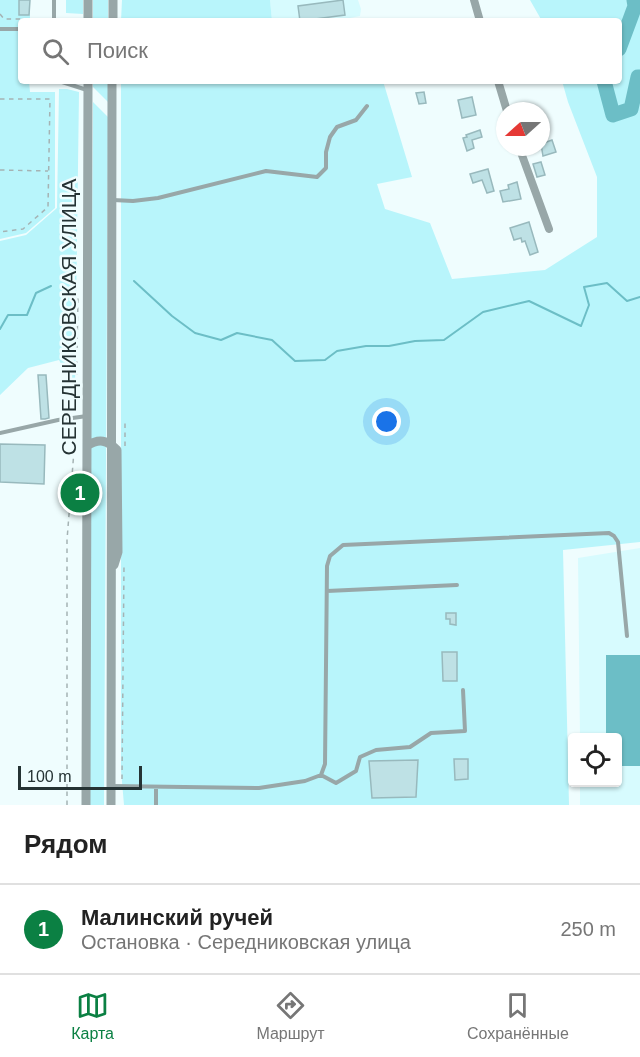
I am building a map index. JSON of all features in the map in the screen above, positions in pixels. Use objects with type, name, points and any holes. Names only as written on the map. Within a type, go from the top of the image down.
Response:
[{"type":"street","points":[[88,0],[88,18]]},
{"type":"street","points":[[112,0],[112,18]]},
{"type":"street","points":[[474,0],[479,18]]},
{"type":"street","name":"СЕРЕДНИКОВСКАЯ УЛИЦА","points":[[111,805],[112,84]]},
{"type":"street","points":[[499,84],[504,102]]},
{"type":"street","name":"СЕРЕДНИКОВСКАЯ УЛИЦА","points":[[86,805],[88,86]]},
{"type":"street","points":[[522,156],[549,229]]},
{"type":"street","points":[[87,446],[98,440],[112,444]]},
{"type":"lane","points":[[54,0],[54,18]]},
{"type":"lane","points":[[0,29],[18,29]]},
{"type":"lane","points":[[112,200],[133,201],[158,198],[266,171],[317,177],[326,168],[326,152],[330,137],[338,127],[356,120],[367,106]]},
{"type":"lane","points":[[0,433],[87,416]]},
{"type":"lane","points":[[321,775],[325,764],[327,566],[330,556],[343,545],[609,533],[618,542],[627,636]]},
{"type":"lane","points":[[327,591],[457,585]]},
{"type":"lane","points":[[111,786],[259,788],[305,781],[321,775],[336,783],[356,771],[360,757],[376,750],[410,747],[431,733],[465,731],[463,690]]},
{"type":"lane","points":[[156,787],[156,805]]},
{"type":"path","points":[[0,14],[4,19],[18,19]]},
{"type":"path","points":[[0,99],[50,99],[48,207],[23,229],[0,232]]},
{"type":"path","points":[[0,170],[49,171]]},
{"type":"path","points":[[125,420],[125,456]]},
{"type":"path","points":[[67,805],[67,540],[76,425]]},
{"type":"path","points":[[122,786],[124,562]]},
{"type":"shaded area","points":[[0,0],[30,0],[30,18],[18,18],[18,84],[29,84],[30,92],[55,92],[55,208],[26,233],[0,239]]},
{"type":"shaded area","points":[[66,0],[83,0],[83,14],[66,13]]},
{"type":"shaded area","points":[[93,0],[108,0],[108,18],[93,18]]},
{"type":"shaded area","points":[[122,0],[270,0],[272,18],[121,18]]},
{"type":"shaded area","points":[[270,0],[358,0],[361,9],[360,16],[350,18],[272,18]]},
{"type":"shaded area","points":[[530,0],[640,0],[640,542],[563,550],[569,805],[124,805],[121,770],[121,84],[384,84],[412,177],[377,184],[385,209],[430,223],[452,279],[545,270],[597,237],[597,177],[563,84],[622,84],[622,18],[540,18]]},
{"type":"shaded area","points":[[93,84],[108,84],[109,103],[93,87]]},
{"type":"shaded area","points":[[59,89],[79,92],[75,390],[59,360],[28,368],[0,395],[0,241],[26,235],[57,208]]},
{"type":"shaded area","points":[[93,102],[108,117],[104,805],[88,805]]},
{"type":"shaded area","points":[[640,548],[640,805],[580,805],[580,787],[622,787],[622,733],[580,733],[578,558]]},
{"type":"shaded area","points":[[606,655],[640,655],[640,766],[622,766],[622,733],[606,733]]},
{"type":"building","points":[[19,0],[30,0],[29,15],[19,15]]},
{"type":"building","points":[[343,0],[345,15],[300,18],[298,6]]},
{"type":"building","points":[[424,92],[426,103],[419,104],[416,93]]},
{"type":"building","points":[[472,97],[476,115],[462,118],[458,100]]},
{"type":"building","points":[[480,130],[482,137],[472,140],[474,148],[467,151],[463,138]]},
{"type":"building","points":[[552,140],[556,152],[550,154],[550,141]]},
{"type":"building","points":[[541,162],[545,175],[537,177],[533,164]]},
{"type":"building","points":[[488,169],[494,191],[487,193],[482,180],[473,183],[470,174]]},
{"type":"building","points":[[517,182],[521,199],[503,202],[500,191],[509,189],[508,185]]},
{"type":"building","points":[[529,222],[538,252],[530,255],[525,241],[522,242],[521,238],[514,240],[510,228]]},
{"type":"building","points":[[38,375],[46,375],[49,418],[45,419],[41,419]]},
{"type":"building","points":[[0,444],[45,445],[44,484],[0,482]]},
{"type":"building","points":[[446,613],[456,613],[456,625],[450,624],[450,619],[446,619]]},
{"type":"building","points":[[442,652],[457,652],[457,681],[443,681]]},
{"type":"building","points":[[454,759],[468,759],[468,779],[455,780]]},
{"type":"building","points":[[418,760],[416,797],[372,798],[369,761]]},
{"type":"waterway","points":[[622,41],[635,6],[634,0]]},
{"type":"waterway","points":[[605,84],[613,115],[631,109],[638,77],[640,77]]},
{"type":"waterway","points":[[134,281],[172,316],[195,333],[221,340],[237,333],[272,340],[295,361],[325,360],[337,351],[366,346],[444,340],[483,312],[529,301],[581,326],[589,305],[584,287],[607,283],[627,301],[640,297]]},
{"type":"waterway","points":[[0,329],[8,315],[27,315],[36,293],[51,286]]},
{"type":"place","name":"Малинский ручей","points":[[80,493]]}]
